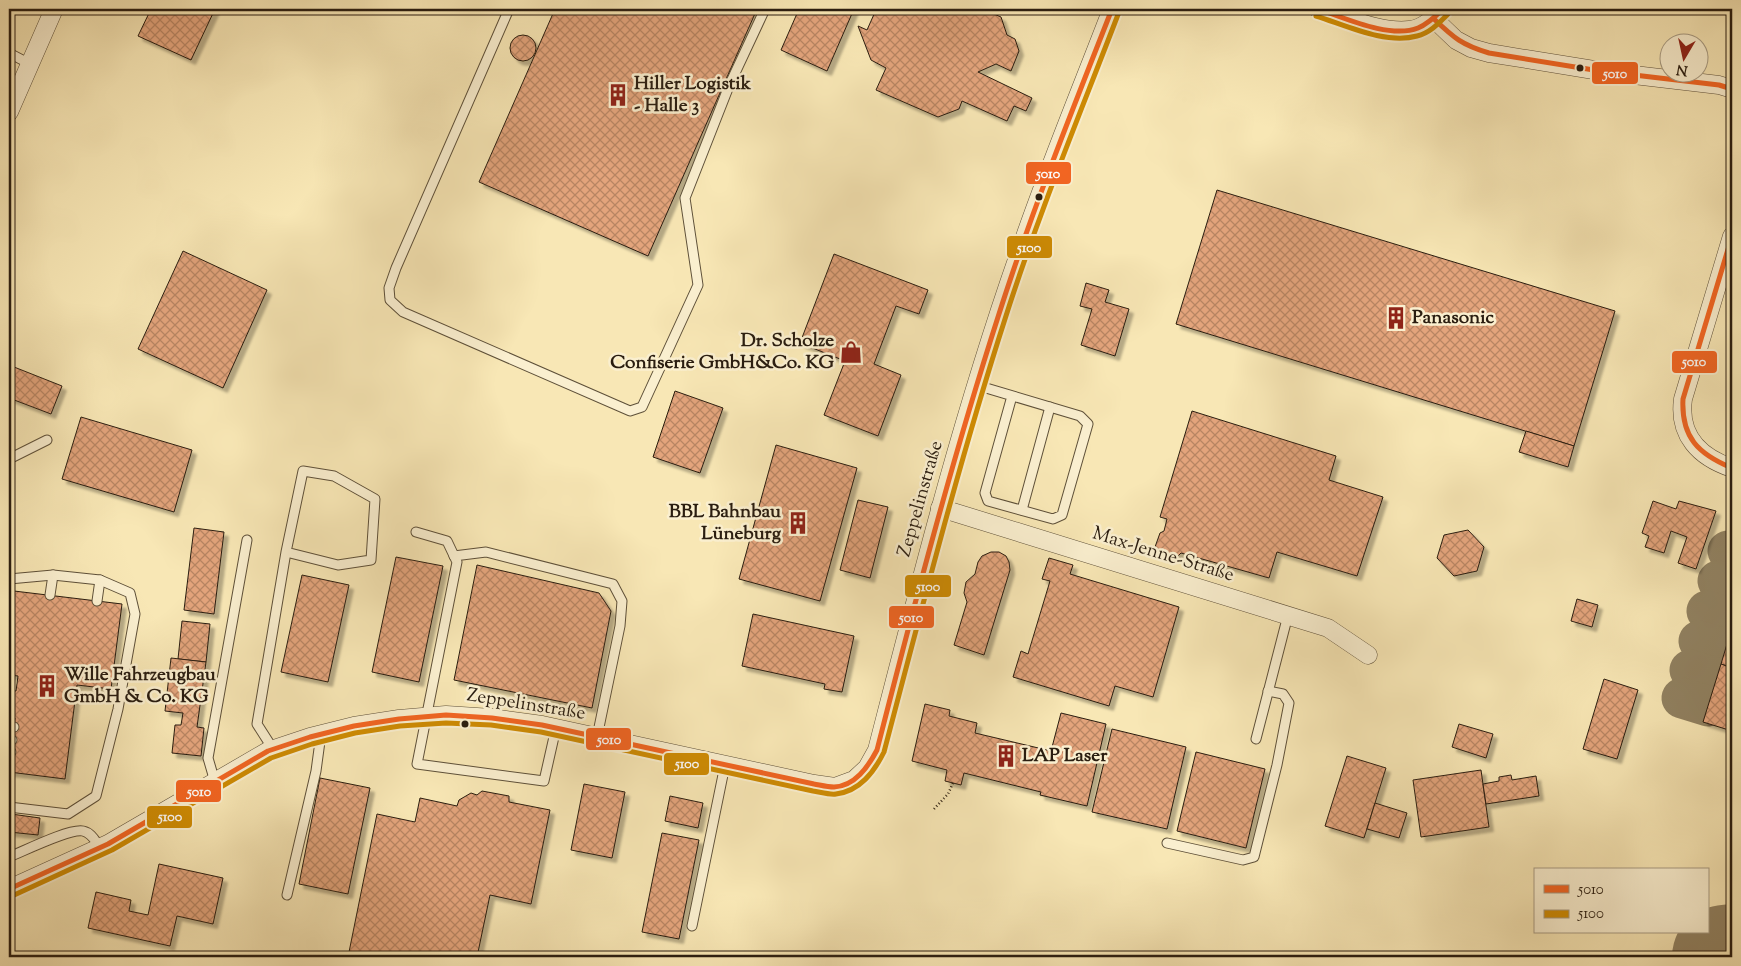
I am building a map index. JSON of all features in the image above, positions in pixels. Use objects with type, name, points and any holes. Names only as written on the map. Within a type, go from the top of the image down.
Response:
[{"type":"street","points":[[9,112],[54,9]]},
{"type":"street","name":"Zeppelinstraße","points":[[9,889],[100,848],[273,749],[354,726],[399,719],[446,715],[492,718],[556,728],[814,784],[835,787],[854,780],[867,768],[876,750],[940,508],[976,385],[1019,253],[1112,9]]},
{"type":"street","points":[[1318,9],[1379,27],[1397,30],[1412,30],[1439,14],[1456,40],[1470,48],[1489,53],[1600,71],[1719,85],[1732,89]]},
{"type":"street","points":[[1732,236],[1683,398],[1681,411],[1689,438],[1696,447],[1706,456],[1732,468]]},
{"type":"street","name":"Max-Jenne-Straße","points":[[940,508],[1328,628],[1368,655]]},
{"type":"lane","points":[[508,9],[396,268],[389,288],[390,300],[403,312],[630,411],[642,407],[698,285],[686,198],[729,86],[765,9]]},
{"type":"lane","points":[[9,54],[30,64]]},
{"type":"lane","points":[[976,385],[1080,416],[1088,424],[1062,515],[1053,519],[988,501],[984,493],[1012,396]]},
{"type":"lane","points":[[1022,510],[1050,407]]},
{"type":"lane","points":[[9,459],[47,440]]},
{"type":"lane","points":[[273,749],[257,724],[286,552],[303,471],[334,476],[375,498],[371,560],[338,565],[286,552]]},
{"type":"lane","points":[[416,532],[447,541],[457,562],[417,764],[544,781],[556,728]]},
{"type":"lane","points":[[214,782],[208,758],[247,540]]},
{"type":"lane","points":[[454,556],[486,552],[613,584],[622,601],[620,626],[597,737]]},
{"type":"lane","points":[[9,579],[53,574],[100,580],[130,593],[135,614],[118,709],[96,796],[68,814],[9,807]]},
{"type":"lane","points":[[50,596],[53,574]]},
{"type":"lane","points":[[97,601],[100,580]]},
{"type":"lane","points":[[1256,738],[1288,616]]},
{"type":"lane","points":[[1167,843],[1243,860],[1254,857],[1277,765],[1289,703],[1283,694],[1268,690]]},
{"type":"lane","points":[[287,895],[316,771],[321,734]]},
{"type":"lane","points":[[692,926],[725,765]]},
{"type":"lane","points":[[9,856],[69,832],[82,831],[91,835],[100,848]]},
{"type":"path","points":[[9,686],[16,686]]},
{"type":"path","points":[[934,809],[948,794],[953,783]]},
{"type":"building","points":[[151,9],[215,9],[191,60],[138,36]]},
{"type":"building","name":"Hiller Logistik - Halle 3","points":[[555,9],[757,9],[648,256],[479,182]]},
{"type":"building","points":[[799,9],[854,9],[827,71],[781,50]]},
{"type":"building","points":[[869,9],[982,9],[1001,17],[1007,35],[1015,39],[1019,51],[1011,71],[996,64],[978,72],[1032,98],[1026,111],[1014,106],[1007,121],[962,101],[959,109],[938,117],[876,90],[886,68],[871,60],[858,26],[867,30],[875,12]]},
{"type":"building","points":[[523,35],[532,39],[536,48],[532,57],[523,61],[514,57],[510,48],[514,39]]},
{"type":"building","name":"Panasonic","points":[[1217,190],[1615,311],[1574,446],[1176,324]]},
{"type":"building","points":[[183,251],[267,290],[223,388],[138,349]]},
{"type":"building","name":"Dr. Scholze Confiserie GmbH&Co. KG","points":[[834,254],[928,290],[919,314],[896,306],[874,364],[901,375],[878,436],[824,415],[845,361],[800,343]]},
{"type":"building","points":[[1086,283],[1109,290],[1105,302],[1129,309],[1115,356],[1081,345],[1092,309],[1080,306]]},
{"type":"building","points":[[9,365],[62,386],[51,414],[9,398]]},
{"type":"building","points":[[675,391],[723,408],[700,473],[653,457]]},
{"type":"building","points":[[1192,411],[1336,456],[1329,480],[1383,497],[1357,576],[1277,552],[1269,578],[1181,553],[1177,557],[1157,551],[1155,547],[1160,533],[1164,531],[1167,519],[1160,517]]},
{"type":"building","points":[[81,417],[192,450],[174,512],[62,479]]},
{"type":"building","points":[[1526,431],[1574,446],[1568,467],[1519,452]]},
{"type":"building","name":"BBL Bahnbau Lüneburg","points":[[776,445],[857,468],[820,601],[739,579]]},
{"type":"building","points":[[858,500],[888,507],[870,578],[840,570]]},
{"type":"building","points":[[1653,501],[1676,509],[1679,501],[1716,511],[1696,569],[1678,563],[1687,537],[1671,531],[1664,553],[1645,547],[1649,536],[1642,533]]},
{"type":"building","points":[[194,528],[224,532],[214,614],[184,610]]},
{"type":"building","points":[[1468,530],[1484,547],[1477,571],[1454,576],[1437,558],[1444,535]]},
{"type":"building","points":[[991,552],[999,552],[1006,556],[1010,570],[984,655],[954,645],[967,602],[964,593],[966,582],[975,574],[978,562],[982,556]]},
{"type":"building","points":[[396,557],[443,566],[419,682],[372,672]]},
{"type":"building","points":[[1049,558],[1073,565],[1070,574],[1179,607],[1153,697],[1115,686],[1109,706],[1013,677],[1021,651],[1028,654],[1050,581],[1042,579]]},
{"type":"building","points":[[477,565],[599,593],[611,611],[592,708],[454,680]]},
{"type":"building","points":[[302,575],[349,585],[328,682],[281,672]]},
{"type":"building","name":"Wille Fahrzeugbau GmbH & Co. KG","points":[[14,591],[122,604],[111,689],[77,685],[65,779],[9,772],[15,718],[9,717],[9,690],[16,691],[18,676],[9,675],[9,596],[13,597]]},
{"type":"building","points":[[1577,599],[1598,605],[1592,627],[1571,621]]},
{"type":"building","points":[[753,614],[854,636],[842,692],[824,689],[825,684],[742,666]]},
{"type":"building","points":[[182,621],[210,624],[206,662],[178,659]]},
{"type":"building","points":[[1730,634],[1732,635],[1732,668],[1721,664]]},
{"type":"building","points":[[171,658],[206,662],[197,727],[204,728],[201,756],[172,753],[175,725],[181,725],[183,713],[165,711]]},
{"type":"building","points":[[1721,664],[1732,668],[1732,731],[1703,722]]},
{"type":"building","points":[[1604,679],[1638,690],[1617,759],[1583,749]]},
{"type":"building","name":"LAP Laser","points":[[925,704],[950,710],[949,716],[977,723],[975,733],[1051,751],[1061,713],[1106,724],[1087,806],[1040,795],[1041,792],[964,773],[961,785],[945,781],[947,770],[912,761]]},
{"type":"building","points":[[1459,724],[1493,734],[1486,758],[1452,747]]},
{"type":"building","points":[[1112,729],[1186,747],[1167,829],[1092,812]]},
{"type":"building","points":[[1196,752],[1265,769],[1246,848],[1177,831]]},
{"type":"building","points":[[1347,756],[1386,768],[1364,838],[1325,826]]},
{"type":"building","points":[[1481,770],[1489,827],[1421,837],[1413,780]]},
{"type":"building","points":[[1511,775],[1512,780],[1536,776],[1539,796],[1486,804],[1483,784],[1499,781],[1499,777]]},
{"type":"building","points":[[320,778],[370,788],[348,894],[299,884]]},
{"type":"building","points":[[584,784],[625,792],[612,858],[571,850]]},
{"type":"building","points":[[482,791],[509,796],[509,802],[550,810],[531,904],[490,895],[477,957],[348,957],[377,814],[415,822],[420,798],[457,806],[459,800],[471,793],[477,795]]},
{"type":"building","points":[[670,796],[703,803],[698,828],[665,821]]},
{"type":"building","points":[[1375,803],[1407,813],[1399,838],[1367,829]]},
{"type":"building","points":[[11,814],[40,818],[38,835],[9,832]]},
{"type":"building","points":[[662,833],[699,840],[679,939],[642,932]]},
{"type":"building","points":[[159,864],[223,878],[213,924],[177,916],[170,946],[88,928],[96,892],[131,900],[129,911],[148,915]]},
{"type":"taxiway","points":[[1728,551],[1732,552]]},
{"type":"taxiway","points":[[1718,581],[1732,585]]},
{"type":"taxiway","points":[[1707,611],[1732,619]]},
{"type":"taxiway","points":[[1699,641],[1725,649]]},
{"type":"taxiway","points":[[1690,670],[1716,678]]},
{"type":"taxiway","points":[[1682,698],[1708,706]]},
{"type":"runway","points":[[1724,957],[1732,956]]},
{"type":"transit line","name":"5010","points":[[9,889],[108,844],[268,751],[310,737],[354,726],[399,719],[446,715],[492,718],[542,725],[826,786],[842,786],[854,779],[865,769],[877,750],[934,533],[998,317],[1038,201],[1112,9]]},
{"type":"transit line","name":"5010","points":[[1318,9],[1354,22],[1394,31],[1407,31],[1418,28],[1435,17],[1443,9]]},
{"type":"transit line","name":"5100","points":[[12,896],[112,850],[271,758],[312,744],[355,733],[400,726],[446,723],[491,725],[541,732],[827,794],[845,792],[859,785],[876,767],[884,752],[957,481],[1005,319],[1045,203],[1119,12]]},
{"type":"transit line","name":"5100","points":[[1316,16],[1366,33],[1392,38],[1405,38],[1426,33],[1448,14]]},
{"type":"transit line","name":"5010","points":[[1434,19],[1459,40],[1489,53],[1600,71],[1719,85],[1732,89]]},
{"type":"transit line","name":"5010","points":[[1732,236],[1683,399],[1685,424],[1694,443],[1710,457],[1732,468]]},
{"type":"place","name":"Hiller Logistik - Halle 3","points":[[618,95]]},
{"type":"place","name":"Panasonic","points":[[1396,318]]},
{"type":"place","name":"Dr. Scholze Confiserie GmbH&Co. KG","points":[[851,352]]},
{"type":"place","name":"BBL Bahnbau Lüneburg","points":[[798,523]]},
{"type":"place","name":"Wille Fahrzeugbau GmbH & Co. KG","points":[[47,686]]},
{"type":"place","name":"LAP Laser","points":[[1006,756]]}]
